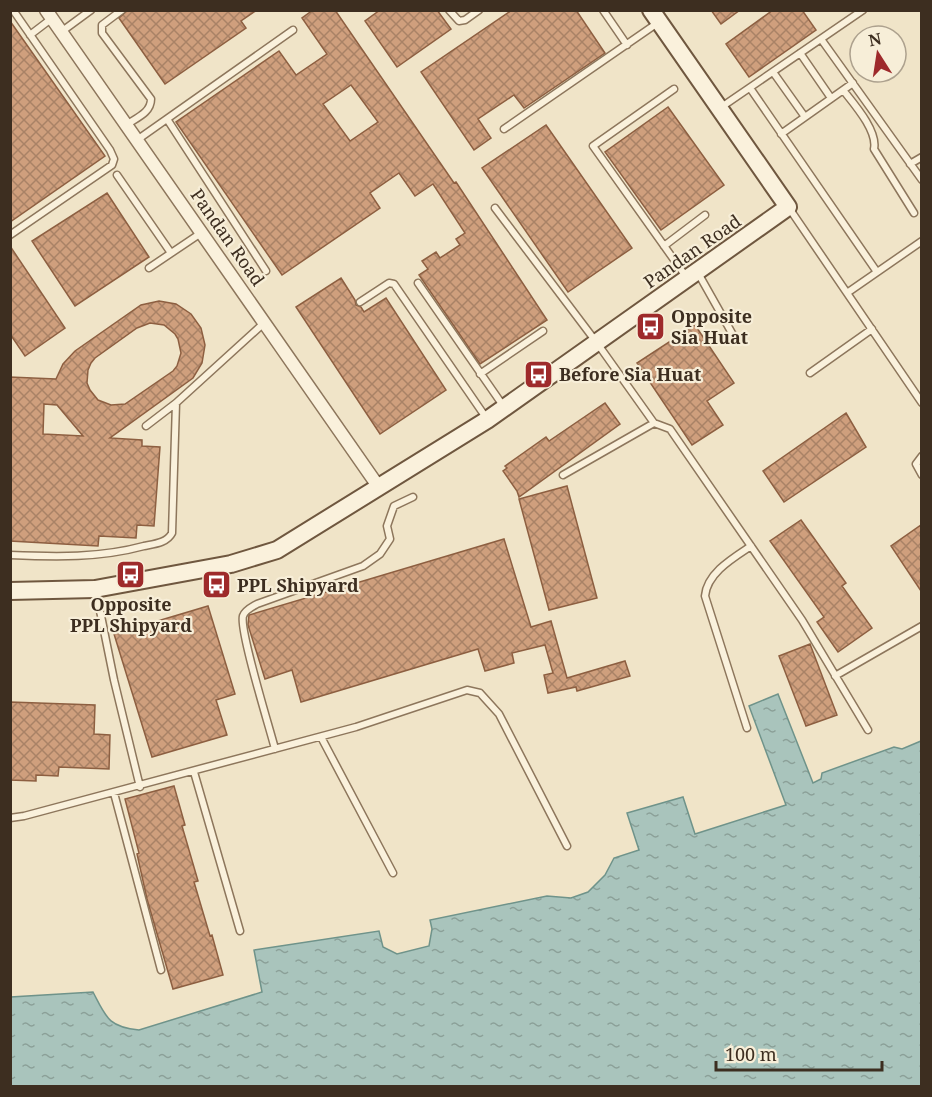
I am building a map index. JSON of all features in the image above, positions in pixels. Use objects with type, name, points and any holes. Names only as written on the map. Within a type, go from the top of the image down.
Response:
[{"type":"street","name":"Pandan Road","points":[[49,15],[378,486]]},
{"type":"street","points":[[655,16],[788,207]]},
{"type":"street","name":"Pandan Road","points":[[10,591],[95,589],[231,564],[264,555],[291,541],[487,420],[788,207]]},
{"type":"lane","points":[[10,235],[112,165],[114,159],[13,10]]},
{"type":"lane","points":[[61,32],[91,10]]},
{"type":"lane","points":[[122,10],[102,25],[102,33],[151,99],[148,110],[125,125]]},
{"type":"lane","points":[[449,10],[459,21],[465,20],[479,10]]},
{"type":"lane","points":[[603,10],[627,45]]},
{"type":"lane","points":[[719,108],[863,10]]},
{"type":"lane","points":[[30,34],[49,15]]},
{"type":"lane","points":[[504,129],[627,45],[655,16]]},
{"type":"lane","points":[[136,140],[293,30]]},
{"type":"lane","points":[[821,39],[848,76]]},
{"type":"lane","points":[[800,53],[831,98]]},
{"type":"lane","points":[[773,72],[805,117]]},
{"type":"lane","points":[[781,134],[852,84]]},
{"type":"lane","points":[[854,84],[921,180]]},
{"type":"lane","points":[[750,88],[877,273]]},
{"type":"lane","points":[[674,89],[593,146],[664,246],[692,275],[733,335]]},
{"type":"lane","points":[[843,90],[871,131],[876,142],[874,149],[914,213]]},
{"type":"lane","points":[[166,119],[266,271]]},
{"type":"lane","points":[[910,164],[921,157]]},
{"type":"lane","points":[[117,175],[171,253]]},
{"type":"lane","points":[[788,207],[921,403]]},
{"type":"lane","points":[[495,208],[654,423],[670,429],[802,620],[868,730]]},
{"type":"lane","points":[[664,246],[705,215]]},
{"type":"lane","points":[[149,268],[201,233]]},
{"type":"lane","points":[[848,293],[921,241]]},
{"type":"lane","points":[[360,302],[389,283],[394,284],[487,420]]},
{"type":"lane","points":[[418,283],[505,407]]},
{"type":"lane","points":[[146,426],[176,403],[264,324]]},
{"type":"lane","points":[[810,373],[872,329]]},
{"type":"lane","points":[[480,374],[543,331]]},
{"type":"lane","points":[[10,555],[60,557],[123,552],[163,542],[170,537],[172,533],[176,403]]},
{"type":"lane","points":[[563,475],[654,423]]},
{"type":"lane","points":[[921,456],[916,464],[921,475]]},
{"type":"lane","points":[[275,749],[242,618],[246,611],[257,604],[363,566],[380,554],[390,539],[387,526],[394,506],[413,497]]},
{"type":"lane","points":[[747,728],[705,596],[706,585],[729,561],[750,546]]},
{"type":"lane","points":[[95,589],[140,787]]},
{"type":"lane","points":[[836,676],[921,626]]},
{"type":"lane","points":[[10,818],[140,787],[321,737],[467,690],[480,693],[499,714],[567,846]]},
{"type":"lane","points":[[321,737],[393,873]]},
{"type":"lane","points":[[194,772],[240,931]]},
{"type":"lane","points":[[114,793],[161,970]]},
{"type":"water","points":[[778,694],[813,783],[821,779],[822,773],[894,747],[902,749],[921,741],[921,1086],[11,1086],[11,997],[93,992],[109,1019],[129,1029],[139,1030],[262,992],[254,950],[379,931],[383,947],[397,954],[429,946],[432,929],[430,920],[547,896],[571,898],[588,892],[605,875],[614,858],[639,850],[627,813],[683,797],[695,834],[786,805],[749,706]]},
{"type":"building","points":[[128,10],[257,10],[241,21],[246,28],[165,84],[119,18]]},
{"type":"building","points":[[313,10],[335,10],[454,183],[456,182],[547,320],[480,364],[419,275],[428,269],[422,261],[436,252],[440,258],[460,245],[456,239],[465,233],[433,184],[415,196],[399,173],[370,193],[380,208],[282,275],[176,122],[279,51],[296,75],[327,54],[302,18]],"holes":[[[351,85],[378,122],[350,141],[323,104]]]},
{"type":"building","points":[[380,10],[437,10],[451,29],[397,67],[365,21]]},
{"type":"building","points":[[512,10],[576,10],[605,53],[524,108],[514,95],[478,119],[491,138],[474,150],[421,72]]},
{"type":"building","points":[[711,10],[740,10],[721,24]]},
{"type":"building","points":[[773,10],[802,10],[816,30],[749,77],[726,44]]},
{"type":"building","points":[[10,21],[105,156],[10,222]]},
{"type":"building","points":[[668,107],[724,185],[661,230],[605,152]]},
{"type":"building","points":[[546,125],[632,248],[568,292],[482,168]]},
{"type":"building","points":[[107,193],[149,257],[75,306],[32,241]]},
{"type":"building","points":[[10,246],[65,328],[25,356],[10,334]]},
{"type":"building","points":[[341,278],[356,305],[364,312],[386,298],[446,390],[380,434],[296,307]]},
{"type":"building","points":[[159,301],[176,304],[191,314],[201,328],[205,345],[202,363],[193,378],[110,438],[142,440],[142,446],[160,447],[154,526],[137,525],[136,538],[99,536],[98,546],[10,541],[10,377],[56,379],[63,364],[75,351],[141,305]],"holes":[[[150,323],[164,325],[175,334],[181,353],[177,366],[125,404],[111,405],[98,400],[87,383],[91,363],[137,328]],[[44,404],[57,405],[83,436],[43,434]]]},
{"type":"building","points":[[695,325],[734,383],[707,401],[723,425],[692,445],[637,363]]},
{"type":"building","points":[[605,403],[620,424],[519,497],[503,471],[507,468],[505,466],[546,437],[549,441]]},
{"type":"building","points":[[846,413],[866,447],[784,502],[763,471]]},
{"type":"building","points":[[567,486],[597,598],[549,610],[519,499]]},
{"type":"building","points":[[801,520],[846,583],[842,586],[872,628],[838,652],[817,622],[824,617],[770,541]]},
{"type":"building","points":[[921,525],[921,591],[891,546]]},
{"type":"building","points":[[504,539],[531,627],[551,621],[567,678],[625,661],[630,676],[577,691],[576,687],[548,693],[544,675],[553,673],[545,645],[512,653],[514,663],[485,671],[478,649],[301,702],[292,670],[265,679],[248,625],[249,615]]},
{"type":"building","points":[[208,606],[235,694],[216,700],[227,735],[152,757],[114,634]]},
{"type":"building","points":[[810,644],[837,715],[806,726],[779,656]]},
{"type":"building","points":[[10,702],[95,705],[94,734],[110,735],[109,769],[59,767],[58,776],[36,775],[36,781],[10,780]]},
{"type":"building","points":[[174,786],[185,825],[182,826],[198,881],[194,882],[223,975],[173,989],[147,899],[137,854],[139,853],[125,799]]},
{"type":"place","name":"Opposite Sia Huat","points":[[650,326]]},
{"type":"place","name":"Before Sia Huat","points":[[538,374]]},
{"type":"place","name":"Opposite PPL Shipyard","points":[[131,575]]},
{"type":"place","name":"PPL Shipyard","points":[[216,585]]}]
